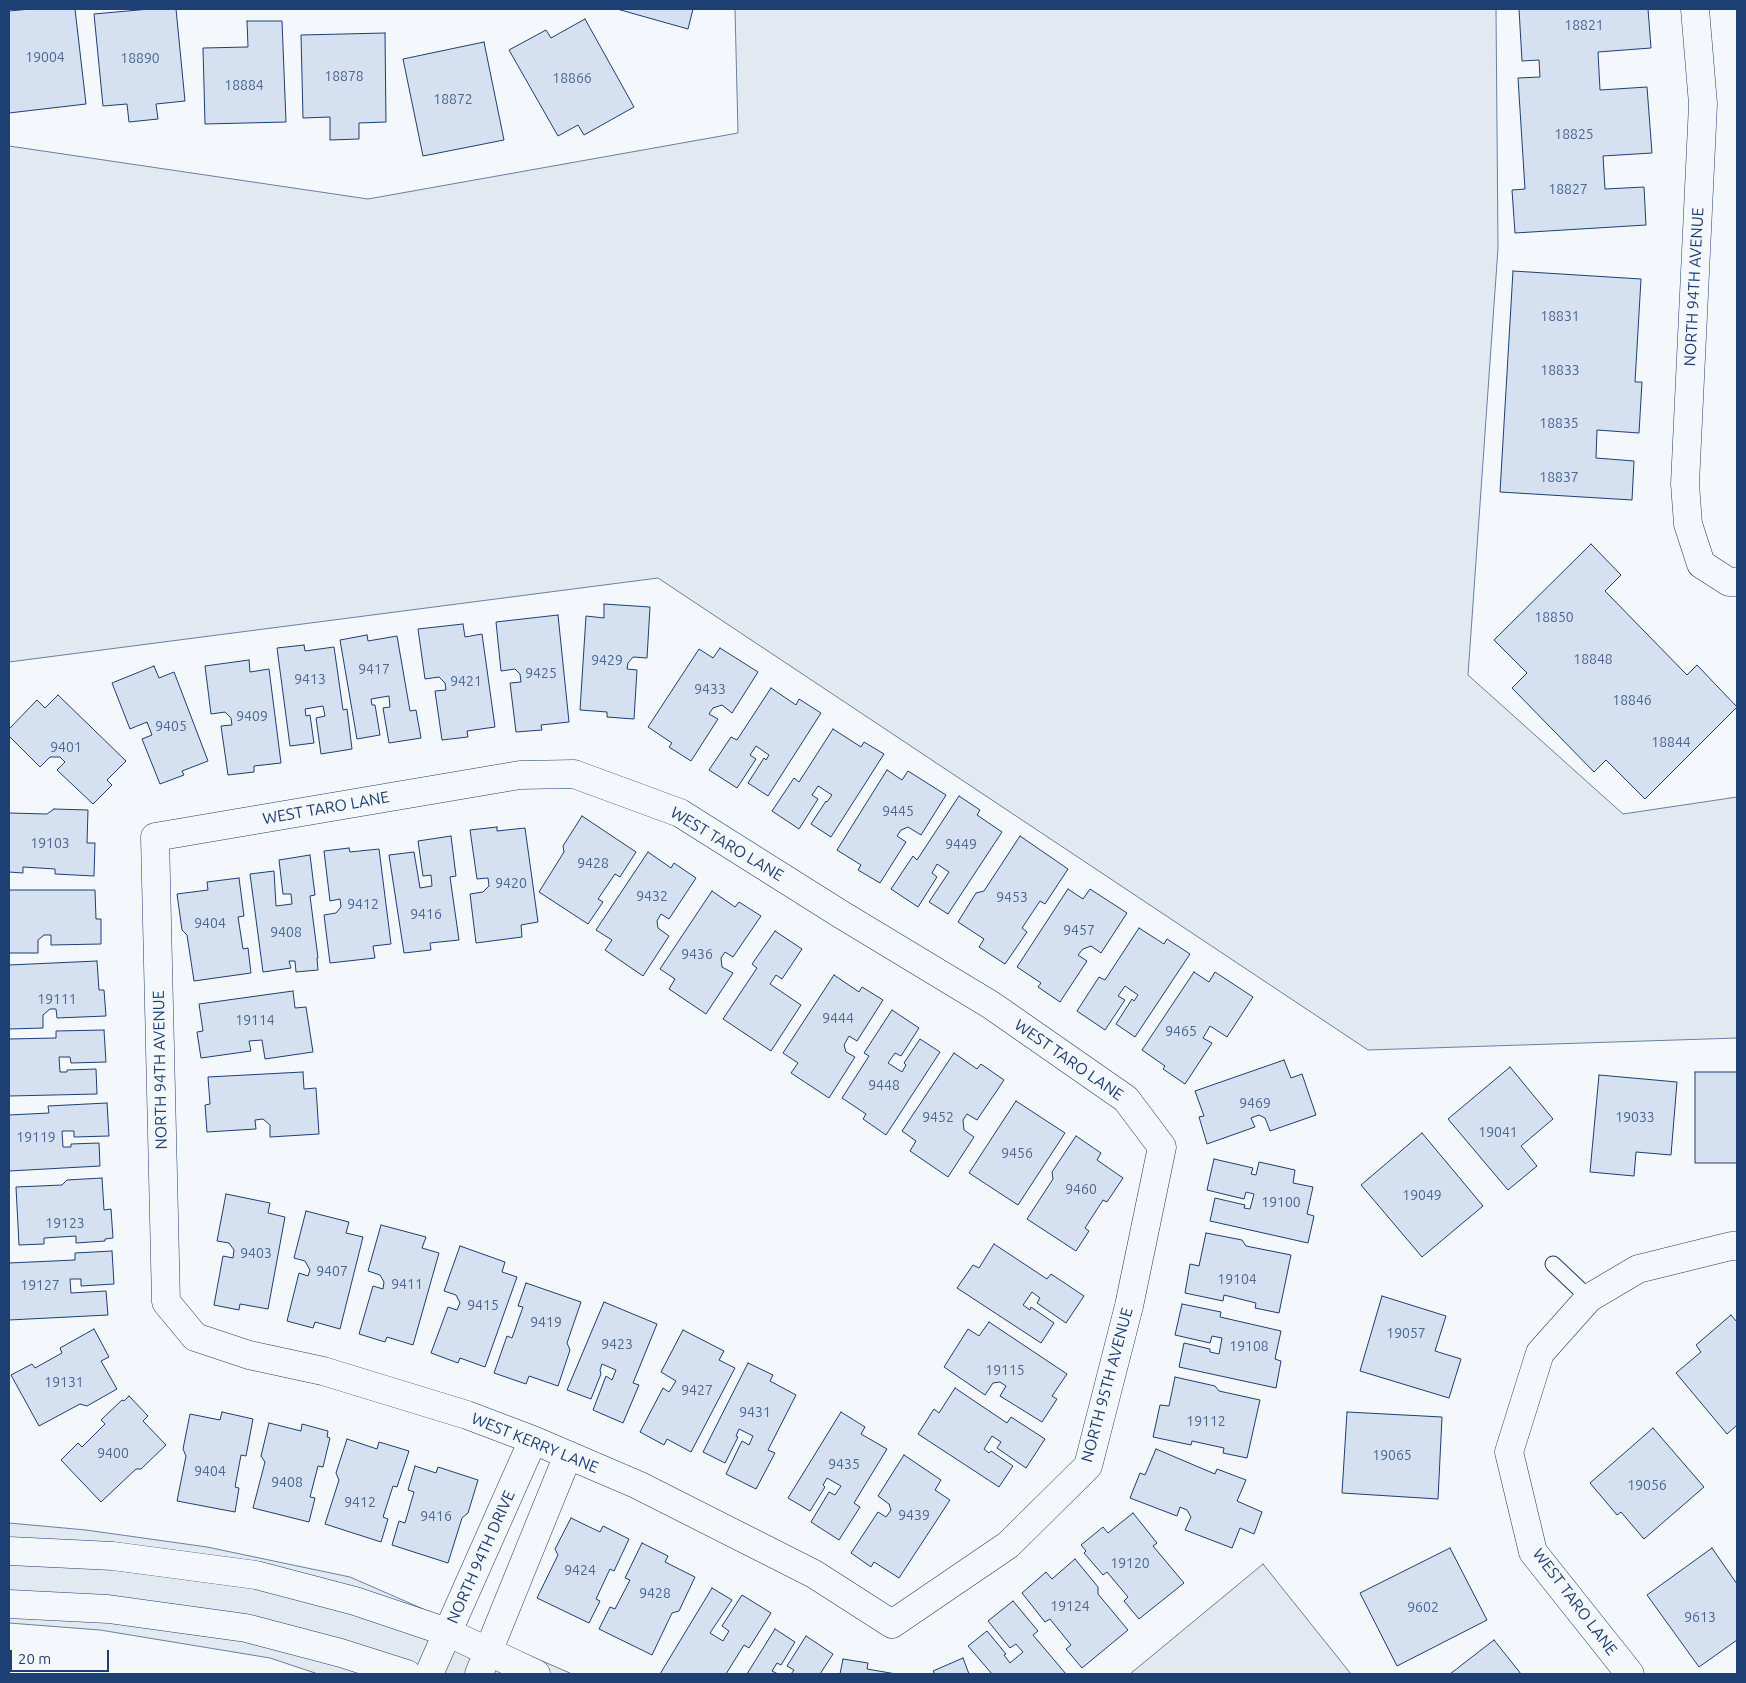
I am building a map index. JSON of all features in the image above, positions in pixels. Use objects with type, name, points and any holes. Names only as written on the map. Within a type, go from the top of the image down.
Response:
[{"type":"street","name":"NORTH 94TH AVENUE","points":[[1694,9],[1703,104],[1685,484],[1688,524],[1701,564],[1729,582],[1737,582]]},
{"type":"street","name":"WEST TARO LANE","points":[[155,837],[520,775],[574,774],[680,813],[842,915],[991,1005],[1126,1099],[1162,1146]]},
{"type":"street","name":"NORTH 94TH AVENUE","points":[[155,837],[166,1302]]},
{"type":"street","name":"NORTH 95TH AVENUE","points":[[892,1624],[1008,1545],[1088,1466],[1129,1306],[1162,1146]]},
{"type":"street","points":[[1589,1298],[1638,1269],[1737,1246]]},
{"type":"street","name":"WEST TARO LANE","points":[[1589,1298],[1540,1353],[1509,1452],[1533,1552],[1630,1674]]},
{"type":"street","name":"WEST KERRY LANE","points":[[166,1302],[194,1337],[249,1355],[323,1371],[467,1415],[533,1440],[638,1485],[814,1574],[892,1624]]},
{"type":"street","name":"NORTH 94TH DRIVE","points":[[429,1674],[533,1440]]},
{"type":"street","points":[[483,1663],[568,1455]]},
{"type":"street","points":[[9,1550],[113,1556],[256,1575],[355,1601],[447,1632],[483,1663],[536,1674]]},
{"type":"street","points":[[9,1604],[108,1610],[246,1628],[341,1653],[407,1674]]},
{"type":"lane","points":[[1553,1264],[1589,1298]]},
{"type":"shaded area","points":[[735,9],[1496,9],[1498,248],[1468,675],[1623,814],[1737,797],[1737,1038],[1368,1050],[658,578],[9,662],[9,146],[368,199],[738,133]]},
{"type":"shaded area","points":[[9,1523],[86,1530],[207,1547],[350,1577],[572,1674],[318,1674],[270,1658],[100,1630],[9,1623]]},
{"type":"shaded area","points":[[1263,1564],[1351,1674],[1130,1674]]},
{"type":"building","points":[[75,9],[86,104],[9,113],[9,11]]},
{"type":"building","points":[[150,9],[176,9],[185,101],[156,104],[158,119],[129,122],[127,104],[103,106],[94,14]]},
{"type":"building","points":[[617,9],[693,9],[688,29]]},
{"type":"building","points":[[1519,9],[1648,9],[1651,48],[1598,52],[1600,90],[1647,87],[1652,153],[1603,156],[1605,189],[1644,187],[1646,225],[1515,233],[1512,190],[1525,189],[1518,78],[1540,77],[1539,60],[1522,61]]},
{"type":"building","points":[[585,19],[634,107],[584,135],[578,125],[558,136],[509,50],[546,30],[551,38]]},
{"type":"building","points":[[247,21],[282,21],[286,122],[205,124],[203,48],[248,47]]},
{"type":"building","points":[[385,33],[386,122],[359,123],[359,139],[330,140],[330,117],[303,118],[301,35]]},
{"type":"building","points":[[484,42],[504,140],[423,156],[403,59]]},
{"type":"building","points":[[1513,271],[1641,279],[1635,382],[1642,382],[1639,433],[1597,430],[1596,458],[1634,461],[1632,500],[1500,492]]},
{"type":"building","points":[[1591,544],[1621,575],[1605,591],[1687,675],[1697,665],[1737,707],[1645,799],[1606,760],[1594,772],[1512,688],[1527,673],[1494,640]]},
{"type":"building","points":[[604,604],[650,607],[647,658],[633,657],[628,663],[627,669],[637,670],[634,719],[607,717],[607,712],[580,710],[586,616],[604,618]]},
{"type":"building","points":[[558,615],[569,722],[541,725],[542,730],[516,732],[510,683],[521,682],[520,674],[515,669],[501,671],[496,622]]},
{"type":"building","points":[[463,624],[465,637],[482,634],[495,727],[467,731],[468,737],[442,740],[435,691],[446,690],[445,683],[439,677],[425,679],[418,629]]},
{"type":"building","points":[[367,635],[368,641],[397,636],[410,711],[416,710],[421,738],[389,743],[383,708],[390,707],[389,696],[371,699],[372,705],[375,705],[380,735],[357,739],[340,640]]},
{"type":"building","points":[[304,645],[305,651],[334,647],[343,710],[347,709],[352,749],[321,754],[316,718],[325,716],[323,706],[305,709],[306,716],[310,715],[314,743],[290,746],[277,648]]},
{"type":"building","points":[[720,648],[758,672],[732,713],[722,705],[713,708],[709,714],[718,719],[691,761],[669,747],[672,743],[648,727],[699,649],[713,658]]},
{"type":"building","points":[[249,660],[250,672],[269,669],[281,763],[254,766],[254,772],[228,775],[221,726],[232,725],[231,718],[225,712],[211,714],[205,666]]},
{"type":"building","points":[[154,666],[159,678],[174,672],[208,761],[182,771],[184,775],[160,784],[142,739],[152,735],[147,722],[130,729],[112,683]]},
{"type":"building","points":[[771,688],[796,705],[799,699],[821,713],[768,796],[748,783],[764,758],[766,760],[769,755],[756,746],[750,755],[756,759],[737,788],[709,770],[731,737],[737,740]]},
{"type":"building","points":[[58,695],[126,761],[107,780],[112,785],[93,804],[57,770],[65,762],[60,757],[50,757],[40,767],[9,736],[9,729],[37,700],[45,708]]},
{"type":"building","points":[[833,729],[861,747],[864,742],[884,754],[831,837],[811,824],[832,795],[818,786],[812,795],[818,799],[799,829],[772,811],[794,778],[799,782]]},
{"type":"building","points":[[887,770],[902,780],[908,771],[946,795],[921,835],[908,827],[901,830],[897,836],[906,842],[880,883],[858,870],[861,865],[837,850]]},
{"type":"building","points":[[959,796],[980,810],[977,815],[1002,832],[948,914],[929,902],[949,872],[937,864],[932,873],[937,877],[918,907],[891,889],[913,856],[917,860]]},
{"type":"building","points":[[54,809],[88,810],[87,843],[95,843],[94,876],[55,874],[55,869],[23,867],[23,873],[9,872],[9,813],[47,814]]},
{"type":"building","points":[[582,816],[636,852],[620,877],[615,874],[598,899],[603,902],[588,924],[539,892],[564,852],[563,846]]},
{"type":"building","points":[[497,827],[497,831],[525,828],[538,922],[521,925],[522,937],[476,943],[470,894],[483,892],[489,886],[488,878],[477,879],[470,830]]},
{"type":"building","points":[[451,836],[456,876],[450,877],[459,940],[430,943],[431,950],[404,953],[389,855],[414,852],[420,888],[432,886],[431,875],[423,876],[418,841]]},
{"type":"building","points":[[1020,836],[1068,869],[1045,904],[1040,901],[1022,928],[1027,932],[1005,964],[979,947],[984,939],[958,922],[976,893],[984,891]]},
{"type":"building","points":[[349,848],[350,852],[379,849],[391,944],[373,946],[375,958],[330,963],[324,915],[336,913],[341,907],[340,899],[330,901],[324,851]]},
{"type":"building","points":[[648,852],[671,868],[674,863],[696,878],[669,919],[661,914],[657,921],[658,928],[669,936],[643,976],[605,950],[612,940],[596,930]]},
{"type":"building","points":[[310,855],[315,895],[310,896],[318,970],[296,972],[295,961],[289,961],[291,968],[263,972],[250,874],[274,871],[276,906],[292,904],[291,894],[283,894],[279,860]]},
{"type":"building","points":[[239,878],[244,916],[238,917],[243,949],[248,948],[251,973],[194,981],[187,935],[182,930],[177,894],[208,890],[207,882]]},
{"type":"building","points":[[1068,889],[1083,899],[1090,889],[1127,913],[1101,953],[1091,946],[1083,949],[1078,955],[1087,961],[1060,1002],[1038,987],[1041,983],[1017,967]]},
{"type":"building","points":[[9,890],[95,890],[96,919],[101,919],[101,944],[51,945],[51,935],[44,935],[38,940],[38,953],[9,953]]},
{"type":"building","points":[[712,891],[735,907],[739,902],[761,916],[733,957],[725,952],[721,958],[722,967],[733,973],[706,1014],[669,989],[675,979],[660,969]]},
{"type":"building","points":[[1139,928],[1164,944],[1167,939],[1190,954],[1135,1037],[1116,1024],[1132,999],[1134,1001],[1138,995],[1125,986],[1118,996],[1125,1000],[1105,1030],[1077,1011],[1099,977],[1105,980]]},
{"type":"building","points":[[775,931],[802,949],[782,979],[776,975],[770,984],[801,1005],[771,1051],[723,1019],[757,968],[752,964]]},
{"type":"building","points":[[97,961],[99,990],[104,990],[106,1016],[57,1018],[56,1009],[50,1009],[43,1015],[43,1028],[9,1029],[9,965]]},
{"type":"building","points":[[1194,972],[1209,982],[1215,972],[1253,997],[1227,1037],[1210,1026],[1203,1038],[1212,1043],[1185,1084],[1163,1069],[1165,1066],[1142,1050]]},
{"type":"building","points":[[834,975],[859,992],[862,987],[883,1000],[857,1041],[849,1036],[844,1045],[846,1052],[855,1057],[829,1098],[791,1073],[798,1063],[783,1053]]},
{"type":"building","points":[[293,991],[295,1008],[306,1007],[313,1052],[265,1059],[262,1040],[249,1041],[251,1051],[201,1058],[197,1032],[203,1031],[199,1004]]},
{"type":"building","points":[[892,1010],[919,1028],[901,1056],[895,1053],[888,1063],[902,1072],[906,1065],[904,1063],[920,1039],[940,1052],[886,1135],[863,1119],[866,1114],[842,1098],[869,1056],[864,1053]]},
{"type":"building","points":[[104,1030],[106,1062],[71,1063],[70,1057],[59,1057],[60,1072],[96,1069],[97,1094],[9,1096],[9,1039],[56,1038],[56,1031]]},
{"type":"building","points":[[954,1053],[977,1069],[981,1064],[1004,1080],[977,1120],[967,1114],[963,1120],[964,1130],[974,1137],[948,1177],[910,1151],[916,1141],[902,1131]]},
{"type":"building","points":[[1284,1060],[1291,1078],[1302,1074],[1316,1115],[1270,1131],[1265,1118],[1259,1115],[1251,1118],[1255,1127],[1207,1144],[1199,1117],[1204,1116],[1195,1091]]},
{"type":"building","points":[[1510,1067],[1553,1119],[1521,1146],[1537,1166],[1508,1190],[1448,1119]]},
{"type":"building","points":[[303,1072],[304,1089],[316,1088],[319,1134],[270,1137],[270,1125],[263,1119],[255,1120],[256,1129],[207,1132],[205,1105],[210,1104],[208,1077]]},
{"type":"building","points":[[1695,1072],[1737,1072],[1737,1163],[1695,1163]]},
{"type":"building","points":[[1599,1075],[1677,1082],[1671,1155],[1636,1152],[1634,1176],[1590,1172]]},
{"type":"building","points":[[1016,1101],[1065,1133],[1018,1205],[969,1173]]},
{"type":"building","points":[[107,1103],[109,1136],[74,1137],[74,1131],[62,1131],[63,1147],[71,1147],[71,1144],[99,1143],[100,1166],[9,1171],[9,1115],[49,1113],[48,1106]]},
{"type":"building","points":[[1422,1133],[1483,1206],[1422,1257],[1361,1185]]},
{"type":"building","points":[[1076,1136],[1101,1153],[1097,1160],[1123,1178],[1107,1202],[1103,1200],[1085,1228],[1089,1231],[1076,1251],[1027,1219],[1053,1179],[1052,1172]]},
{"type":"building","points":[[1214,1159],[1253,1168],[1251,1174],[1256,1175],[1259,1162],[1295,1170],[1293,1183],[1313,1187],[1307,1214],[1314,1216],[1308,1243],[1210,1221],[1215,1198],[1245,1205],[1244,1208],[1250,1209],[1254,1194],[1246,1192],[1244,1199],[1207,1190]]},
{"type":"building","points":[[102,1178],[104,1210],[111,1209],[113,1238],[105,1239],[105,1241],[76,1243],[76,1236],[44,1238],[44,1244],[19,1245],[16,1187],[62,1185],[67,1180]]},
{"type":"building","points":[[226,1194],[270,1203],[268,1213],[285,1217],[268,1309],[240,1304],[239,1310],[214,1305],[223,1256],[233,1258],[234,1250],[229,1243],[217,1241]]},
{"type":"building","points":[[306,1211],[349,1222],[346,1233],[363,1237],[340,1329],[315,1322],[313,1328],[287,1321],[299,1273],[308,1276],[310,1270],[305,1261],[294,1258]]},
{"type":"building","points":[[381,1225],[426,1237],[422,1248],[439,1253],[413,1345],[387,1337],[385,1342],[359,1334],[373,1286],[383,1289],[384,1282],[380,1275],[368,1271]]},
{"type":"building","points":[[1206,1233],[1242,1240],[1246,1246],[1291,1255],[1279,1313],[1255,1308],[1256,1303],[1224,1295],[1223,1301],[1185,1293],[1190,1264],[1199,1266]]},
{"type":"building","points":[[994,1244],[1047,1279],[1051,1274],[1084,1296],[1066,1323],[1037,1303],[1040,1298],[1032,1292],[1023,1305],[1030,1310],[1031,1307],[1054,1323],[1041,1343],[957,1288],[973,1265],[979,1268]]},
{"type":"building","points":[[460,1246],[505,1262],[502,1272],[517,1277],[485,1367],[460,1358],[458,1363],[431,1353],[448,1307],[457,1310],[460,1303],[456,1295],[444,1291]]},
{"type":"building","points":[[112,1251],[114,1284],[81,1286],[81,1279],[70,1279],[71,1293],[106,1291],[108,1315],[9,1320],[9,1263],[75,1260],[75,1253]]},
{"type":"building","points":[[526,1283],[581,1302],[567,1343],[570,1350],[558,1386],[529,1376],[526,1384],[494,1373],[507,1336],[512,1338],[523,1307],[518,1306]]},
{"type":"building","points":[[1382,1296],[1446,1316],[1435,1351],[1461,1359],[1449,1398],[1360,1371]]},
{"type":"building","points":[[604,1302],[657,1324],[633,1383],[639,1385],[623,1423],[593,1410],[606,1376],[612,1380],[616,1370],[602,1364],[601,1374],[591,1399],[567,1390]]},
{"type":"building","points":[[1182,1304],[1221,1312],[1220,1317],[1281,1331],[1275,1359],[1281,1361],[1276,1388],[1179,1367],[1184,1343],[1210,1349],[1210,1352],[1219,1354],[1222,1338],[1212,1336],[1210,1343],[1175,1335]]},
{"type":"building","points":[[1731,1315],[1737,1322],[1737,1425],[1727,1434],[1676,1373],[1701,1352],[1696,1345]]},
{"type":"building","points":[[989,1322],[1067,1374],[1052,1396],[1057,1399],[1042,1422],[1000,1396],[1006,1386],[1000,1382],[993,1383],[985,1395],[944,1367],[968,1329],[979,1336]]},
{"type":"building","points":[[94,1329],[109,1357],[101,1361],[117,1389],[87,1406],[80,1404],[39,1426],[11,1375],[32,1364],[35,1368],[62,1353],[60,1348]]},
{"type":"building","points":[[683,1330],[724,1351],[719,1360],[735,1368],[691,1452],[667,1439],[664,1445],[640,1432],[663,1388],[669,1392],[676,1381],[661,1372]]},
{"type":"building","points":[[748,1363],[773,1375],[770,1381],[796,1395],[768,1450],[775,1453],[756,1489],[726,1474],[742,1441],[749,1445],[753,1436],[739,1429],[736,1436],[738,1437],[725,1463],[703,1452]]},
{"type":"building","points":[[1175,1377],[1215,1386],[1219,1391],[1260,1400],[1247,1458],[1223,1453],[1224,1448],[1192,1441],[1191,1445],[1153,1437],[1160,1405],[1169,1406]]},
{"type":"building","points":[[955,1388],[1007,1423],[1011,1417],[1045,1439],[1026,1468],[997,1448],[1001,1442],[992,1436],[984,1449],[989,1453],[991,1451],[1013,1466],[999,1487],[918,1434],[934,1409],[939,1413]]},
{"type":"building","points":[[129,1396],[148,1416],[143,1421],[166,1445],[141,1469],[136,1469],[101,1502],[61,1460],[78,1443],[82,1447],[105,1424],[101,1420],[122,1400],[124,1401]]},
{"type":"building","points":[[222,1412],[253,1419],[246,1456],[241,1455],[235,1487],[239,1488],[235,1512],[177,1501],[186,1456],[183,1449],[190,1414],[220,1420]]},
{"type":"building","points":[[841,1412],[865,1427],[861,1434],[887,1449],[854,1503],[860,1507],[839,1540],[811,1522],[829,1492],[835,1495],[841,1486],[827,1478],[823,1485],[825,1487],[810,1511],[788,1498]]},
{"type":"building","points":[[1347,1412],[1442,1417],[1438,1499],[1342,1493]]},
{"type":"building","points":[[269,1423],[301,1431],[302,1424],[328,1431],[327,1437],[330,1438],[323,1467],[318,1466],[310,1497],[315,1498],[309,1522],[253,1508],[265,1462],[261,1456]]},
{"type":"building","points":[[1653,1428],[1704,1487],[1644,1539],[1621,1512],[1617,1515],[1590,1483]]},
{"type":"building","points":[[347,1439],[377,1449],[379,1442],[409,1451],[397,1487],[393,1486],[383,1517],[388,1519],[381,1542],[325,1524],[339,1480],[336,1473]]},
{"type":"building","points":[[1156,1449],[1215,1474],[1217,1469],[1246,1480],[1237,1501],[1262,1512],[1254,1534],[1240,1528],[1232,1548],[1185,1530],[1191,1517],[1187,1510],[1180,1507],[1177,1516],[1130,1498],[1140,1473],[1145,1475]]},
{"type":"building","points":[[904,1455],[941,1480],[935,1490],[950,1500],[899,1578],[874,1562],[871,1567],[851,1553],[878,1512],[886,1517],[891,1510],[889,1504],[878,1496]]},
{"type":"building","points":[[415,1466],[436,1473],[438,1467],[478,1480],[468,1513],[462,1518],[448,1563],[392,1545],[399,1521],[405,1523],[414,1492],[408,1490]]},
{"type":"building","points":[[1133,1513],[1157,1543],[1153,1546],[1184,1583],[1139,1619],[1124,1601],[1128,1597],[1107,1572],[1103,1575],[1084,1553],[1086,1551],[1081,1545],[1103,1527],[1108,1533]]},
{"type":"building","points":[[571,1518],[600,1532],[603,1526],[629,1539],[614,1571],[610,1569],[596,1599],[600,1601],[589,1623],[537,1598],[558,1555],[555,1549]]},
{"type":"building","points":[[642,1543],[668,1556],[665,1562],[695,1577],[679,1611],[672,1613],[652,1655],[599,1629],[610,1607],[615,1609],[630,1580],[625,1578]]},
{"type":"building","points":[[1450,1548],[1487,1620],[1397,1666],[1360,1593]]},
{"type":"building","points":[[1712,1548],[1737,1584],[1737,1640],[1699,1667],[1647,1595]]},
{"type":"building","points":[[1075,1559],[1098,1587],[1098,1594],[1128,1630],[1082,1668],[1066,1649],[1071,1645],[1050,1619],[1045,1622],[1022,1593],[1046,1572],[1052,1579]]},
{"type":"building","points":[[712,1588],[732,1600],[710,1633],[723,1641],[729,1631],[722,1626],[742,1595],[771,1613],[749,1648],[744,1645],[726,1674],[660,1674]]},
{"type":"building","points":[[1013,1601],[1038,1631],[1033,1635],[1066,1674],[992,1674],[968,1646],[987,1631],[1006,1654],[1004,1655],[1010,1663],[1023,1652],[1016,1644],[1010,1648],[988,1621]]},
{"type":"building","points":[[775,1629],[795,1642],[781,1665],[777,1663],[772,1671],[778,1674],[747,1674]]},
{"type":"building","points":[[806,1636],[833,1654],[820,1674],[791,1674],[794,1670],[787,1666]]},
{"type":"building","points":[[1494,1640],[1521,1674],[1450,1674]]},
{"type":"building","points":[[963,1658],[969,1674],[935,1674],[933,1671]]},
{"type":"building","points":[[843,1659],[868,1663],[867,1669],[896,1674],[840,1674]]}]
